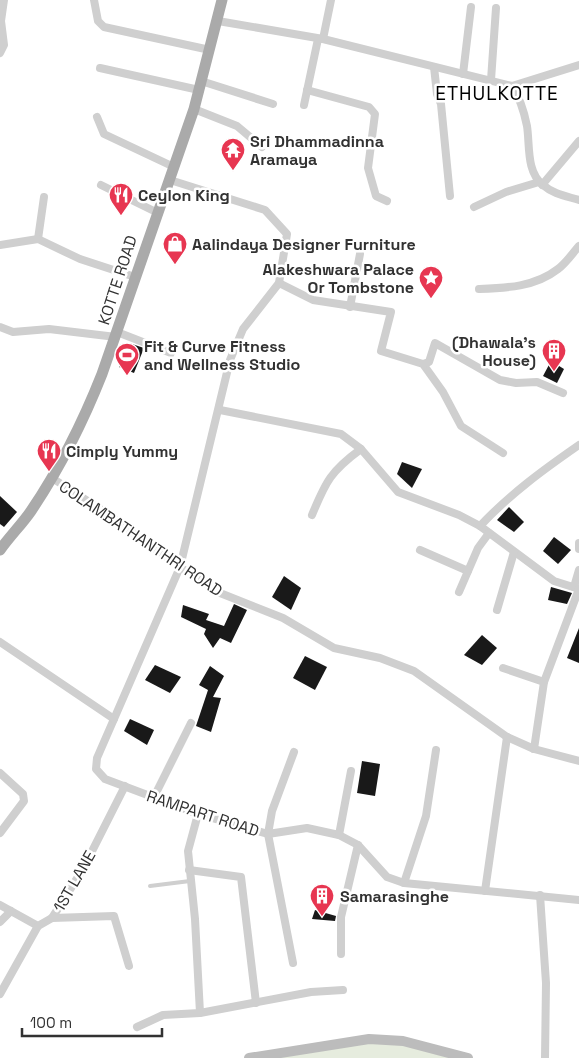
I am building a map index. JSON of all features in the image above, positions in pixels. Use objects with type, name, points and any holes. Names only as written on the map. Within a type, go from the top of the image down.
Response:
[{"type":"main road","name":"KOTTE ROAD","points":[[0,550],[30,512],[52,478],[88,409],[194,109],[222,0]]},
{"type":"street","points":[[0,53],[4,45],[0,20],[4,0]]},
{"type":"street","points":[[94,0],[98,21],[104,27],[210,50]]},
{"type":"street","points":[[304,105],[332,0]]},
{"type":"street","points":[[463,74],[471,7]]},
{"type":"street","points":[[491,80],[496,8]]},
{"type":"street","points":[[218,21],[321,39],[512,86],[579,66]]},
{"type":"street","points":[[434,67],[437,94],[441,104],[450,196]]},
{"type":"street","points":[[100,68],[200,86],[273,104]]},
{"type":"street","points":[[512,86],[519,97],[527,126],[532,168],[541,184],[558,194],[579,200]]},
{"type":"street","points":[[307,90],[369,107],[375,114],[368,168],[376,196],[387,201]]},
{"type":"street","points":[[194,109],[237,126],[262,147]]},
{"type":"street","points":[[97,117],[104,134],[174,167]]},
{"type":"street","points":[[474,207],[506,192],[541,184],[579,141]]},
{"type":"street","points":[[0,642],[114,719],[180,567],[220,410],[230,360],[243,329],[279,284],[287,234],[265,210],[170,180]]},
{"type":"street","points":[[101,184],[158,212]]},
{"type":"street","points":[[38,239],[44,197]]},
{"type":"street","points":[[0,245],[38,239],[80,259],[135,277]]},
{"type":"street","points":[[479,289],[511,288],[539,280],[558,269],[579,246]]},
{"type":"street","points":[[350,307],[360,254]]},
{"type":"street","points":[[279,284],[313,300],[391,312],[381,352],[423,364],[429,362],[435,343],[500,380],[516,383],[537,382],[563,393]]},
{"type":"street","points":[[0,327],[14,332],[49,329],[116,334],[171,353]]},
{"type":"street","points":[[423,364],[443,392],[461,426],[503,453]]},
{"type":"street","points":[[220,410],[341,434],[361,449],[398,492],[459,515],[480,526],[554,581],[577,588]]},
{"type":"street","points":[[480,526],[505,500],[538,472],[579,445]]},
{"type":"street","points":[[312,515],[322,489],[338,466],[361,449]]},
{"type":"street","name":"COLAMBATHANTHRI ROAD","points":[[52,478],[102,510],[180,567],[220,592],[283,618],[334,648],[380,658],[414,671],[507,737],[534,749],[579,761]]},
{"type":"street","points":[[459,592],[478,548],[489,533]]},
{"type":"street","points":[[579,543],[579,549]]},
{"type":"street","points":[[420,550],[468,572]]},
{"type":"street","points":[[498,610],[514,552]]},
{"type":"street","points":[[534,749],[544,682],[577,588],[579,570]]},
{"type":"street","points":[[503,668],[544,682]]},
{"type":"street","name":"RAMPART ROAD","points":[[114,719],[97,758],[96,769],[105,779],[198,814],[268,834],[306,828],[339,835],[358,845],[387,877],[404,883],[579,900]]},
{"type":"street","points":[[154,797],[191,723]]},
{"type":"street","points":[[484,891],[507,737]]},
{"type":"street","points":[[404,883],[426,816],[436,750]]},
{"type":"street","points":[[293,963],[268,834],[272,811],[294,752]]},
{"type":"street","points":[[339,835],[351,770]]},
{"type":"street","points":[[0,773],[23,794],[24,801],[0,833]]},
{"type":"street","name":"1ST LANE","points":[[0,994],[38,926],[52,918],[83,869],[125,786]]},
{"type":"street","points":[[198,814],[188,851],[195,919],[200,1013]]},
{"type":"street","points":[[341,954],[341,917],[358,845]]},
{"type":"street","points":[[189,870],[241,877],[256,1002]]},
{"type":"street","points":[[540,895],[546,983],[545,1058]]},
{"type":"street","points":[[0,905],[38,926]]},
{"type":"street","points":[[0,922],[11,911]]},
{"type":"street","points":[[52,918],[114,916],[129,966]]},
{"type":"street","points":[[137,1027],[163,1015],[200,1013],[311,992],[343,990]]},
{"type":"street","points":[[249,1058],[369,1039],[403,1040],[468,1058]]},
{"type":"lane","points":[[150,886],[190,881]]},
{"type":"shaded area","points":[[369,1039],[468,1058],[249,1058]]},
{"type":"building","points":[[129,343],[144,348],[134,373],[119,367]]},
{"type":"building","name":"(Dhawala's House)","points":[[551,361],[564,369],[557,383],[543,376]]},
{"type":"building","points":[[402,462],[422,469],[412,488],[397,474]]},
{"type":"building","points":[[0,496],[17,512],[4,527],[0,524]]},
{"type":"building","points":[[509,507],[524,522],[514,532],[497,520]]},
{"type":"building","points":[[554,537],[571,550],[558,564],[543,551]]},
{"type":"building","points":[[284,576],[301,588],[291,610],[272,597]]},
{"type":"building","points":[[551,587],[572,593],[567,604],[548,600]]},
{"type":"building","points":[[234,604],[247,610],[231,643],[220,638],[213,648],[204,634],[206,629],[181,617],[183,605],[209,614],[206,620],[224,626]]},
{"type":"building","points":[[579,628],[579,663],[567,658]]},
{"type":"building","points":[[482,635],[497,648],[482,665],[464,655]]},
{"type":"building","points":[[305,656],[327,667],[315,690],[293,678]]},
{"type":"building","points":[[155,665],[181,677],[170,693],[145,680]]},
{"type":"building","points":[[210,666],[224,676],[213,697],[221,698],[211,732],[196,726],[208,690],[199,685]]},
{"type":"building","points":[[130,719],[154,730],[147,745],[124,731]]},
{"type":"building","points":[[362,761],[380,764],[375,796],[357,793]]},
{"type":"building","name":"Samarasinghe","points":[[315,910],[336,916],[335,921],[312,919]]},
{"type":"place","name":"Sri Dhammadinna Aramaya","points":[[233,171]]},
{"type":"place","name":"Ceylon King","points":[[121,216]]},
{"type":"place","name":"Aalindaya Designer Furniture","points":[[175,265]]},
{"type":"place","name":"Alakeshwara Palace Or Tombstone","points":[[431,299]]},
{"type":"place","name":"(Dhawala's House)","points":[[554,372]]},
{"type":"place","name":"Fit & Curve Fitness and Wellness Studio","points":[[127,376]]},
{"type":"place","name":"Cimply Yummy","points":[[49,472]]},
{"type":"place","name":"Samarasinghe","points":[[322,917]]},
{"type":"district","name":"ETHULKOTTE","points":[[497,93]]}]
